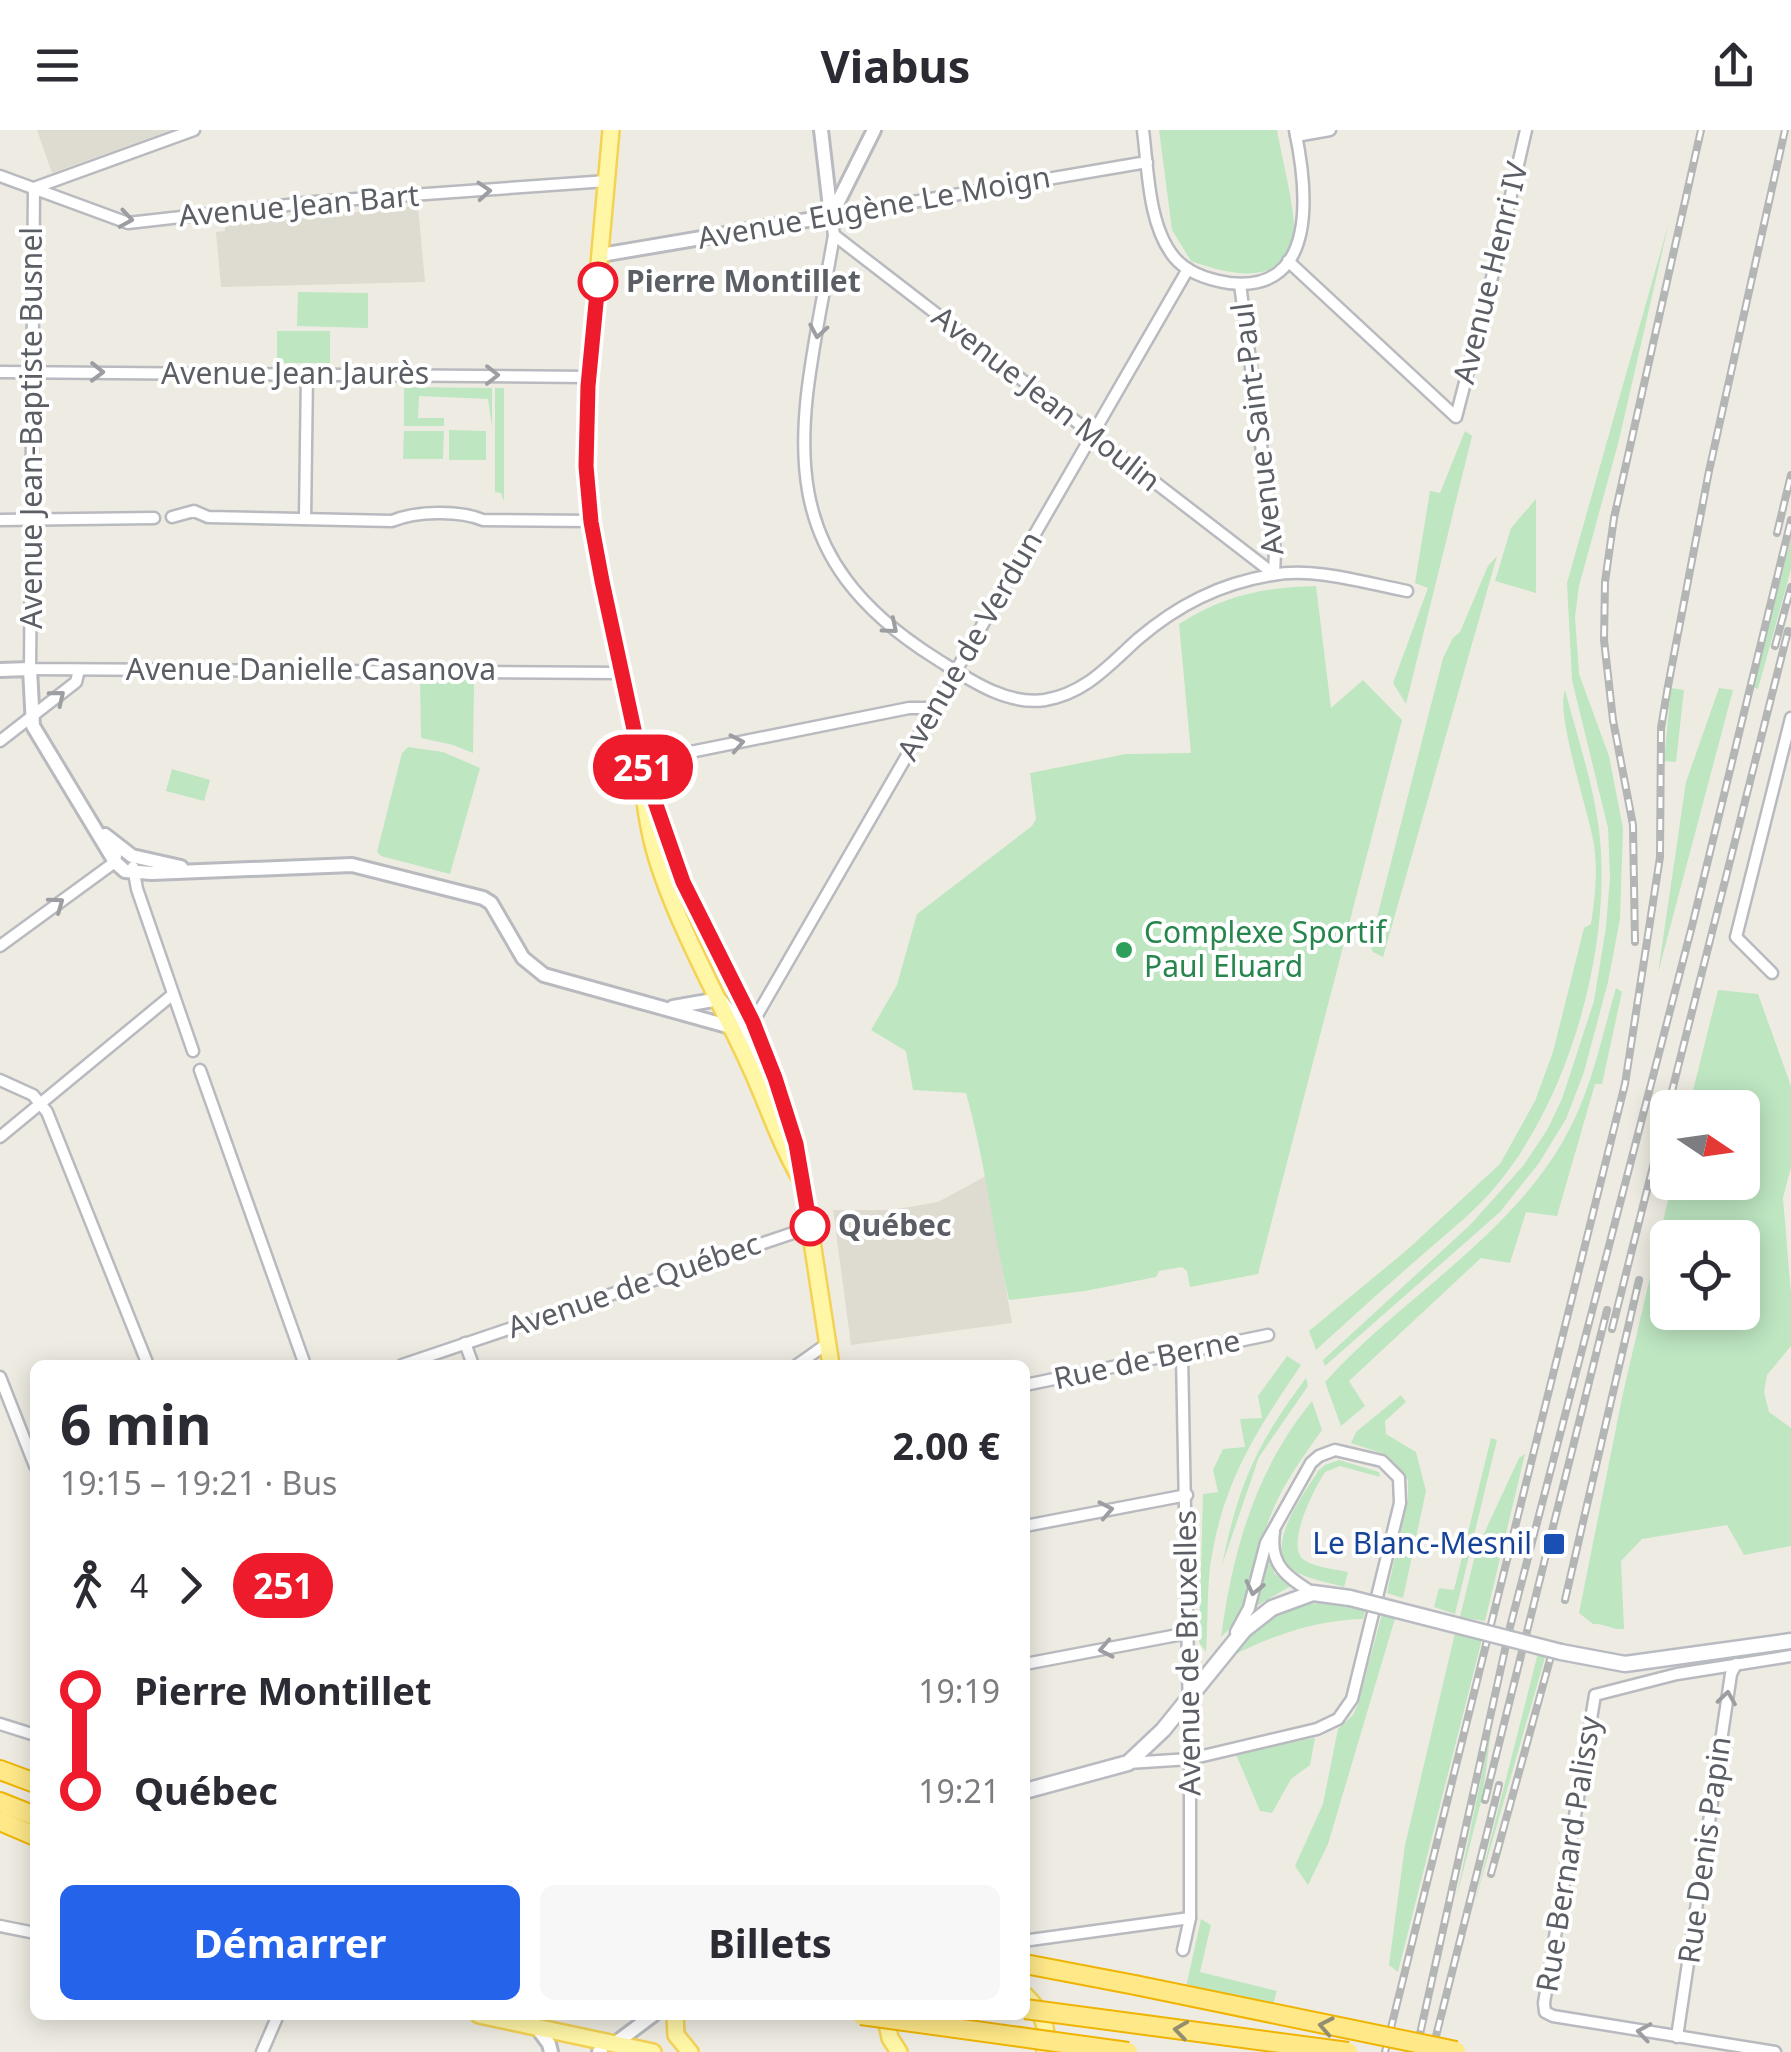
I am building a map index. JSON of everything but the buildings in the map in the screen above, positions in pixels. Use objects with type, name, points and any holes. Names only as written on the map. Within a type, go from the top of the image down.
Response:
[{"type":"highway","points":[[0,1770],[30,1780]]},
{"type":"highway","points":[[0,1802],[30,1814]]},
{"type":"highway","points":[[0,1821],[30,1834]]},
{"type":"highway","points":[[1030,1965],[1459,2051]]},
{"type":"highway","points":[[1030,2010],[1348,2052]]},
{"type":"highway","points":[[897,2020],[1128,2052]]},
{"type":"main road","points":[[611,130],[585,434],[591,522],[641,762],[683,882],[742,1025],[786,1111],[796,1144],[830,1360]]},
{"type":"main road","points":[[641,762],[656,854],[720,1000],[742,1025],[758,1084],[784,1151],[802,1181]]},
{"type":"main road","points":[[1030,1790],[1128,1763],[1163,1730],[1229,1648],[1263,1613],[1293,1598],[1313,1594],[1350,1598],[1608,1662],[1639,1663],[1791,1641]]},
{"type":"main road","points":[[1030,2000],[1043,2016],[1047,2030],[1045,2052]]},
{"type":"main road","points":[[498,2020],[605,2049],[641,2051]]},
{"type":"main road","points":[[675,2020],[676,2035],[690,2052]]},
{"type":"main road","points":[[886,2020],[890,2038],[899,2052]]},
{"type":"street","points":[[34,188],[194,130]]},
{"type":"street","points":[[821,130],[834,235],[809,375],[803,456],[808,506],[832,564],[886,625],[956,671],[1006,697],[1042,700],[1089,685],[1170,612],[1196,597],[1274,574],[1326,576],[1407,591]]},
{"type":"street","points":[[831,216],[874,130]]},
{"type":"street","points":[[1142,130],[1160,232],[1175,258],[1214,281],[1240,284],[1280,272],[1301,243],[1302,170],[1296,133],[1330,130]]},
{"type":"street","name":"Avenue Henri IV","points":[[1288,262],[1456,417],[1526,130]]},
{"type":"street","name":"Avenue Eugène Le Moign","points":[[601,255],[1147,162]]},
{"type":"street","name":"Avenue Jean Bart","points":[[0,176],[128,223],[314,202],[607,182]]},
{"type":"street","points":[[827,184],[845,188]]},
{"type":"street","name":"Avenue Jean-Baptiste Busnel","points":[[30,669],[34,188]]},
{"type":"street","name":"Avenue Jean Moulin","points":[[834,235],[1274,574]]},
{"type":"street","name":"Avenue de Verdun","points":[[742,1025],[935,708],[1188,269]]},
{"type":"street","name":"Avenue Saint-Paul","points":[[1240,284],[1275,550],[1274,574]]},
{"type":"street","name":"Avenue Jean Jaurès","points":[[0,372],[589,377]]},
{"type":"street","points":[[305,519],[307,374]]},
{"type":"street","points":[[172,518],[194,511],[208,516],[305,519],[392,521],[407,515],[440,515],[483,520],[591,522]]},
{"type":"street","points":[[0,520],[154,518]]},
{"type":"street","points":[[30,669],[30,719],[90,818],[134,873],[352,865],[483,898],[490,903],[523,958],[544,975],[742,1025]]},
{"type":"street","name":"Avenue Danielle Casanova","points":[[0,670],[621,673]]},
{"type":"street","points":[[0,741],[76,682],[79,670]]},
{"type":"street","points":[[641,762],[909,708],[935,708]]},
{"type":"street","points":[[1772,973],[1736,937],[1791,718]]},
{"type":"street","points":[[0,946],[116,855],[202,870]]},
{"type":"street","points":[[132,856],[136,889],[194,1051]]},
{"type":"street","points":[[0,1137],[172,995]]},
{"type":"street","points":[[671,1008],[720,1000]]},
{"type":"street","points":[[200,1070],[304,1360]]},
{"type":"street","points":[[0,1080],[41,1102],[146,1360]]},
{"type":"street","name":"Avenue de Québec","points":[[416,1360],[810,1226]]},
{"type":"street","name":"Rue de Berne","points":[[1030,1384],[1268,1335]]},
{"type":"street","points":[[465,1343],[472,1360]]},
{"type":"street","points":[[804,1360],[828,1343]]},
{"type":"street","name":"Avenue de Bruxelles","points":[[1182,1355],[1190,1695],[1190,1918],[1183,1950]]},
{"type":"street","points":[[0,1377],[30,1453]]},
{"type":"street","points":[[1128,1763],[1190,1760],[1316,1729],[1344,1713],[1352,1699],[1400,1503],[1399,1478],[1382,1461],[1343,1450],[1327,1452],[1312,1463],[1274,1526],[1261,1555],[1248,1608],[1229,1648]]},
{"type":"street","points":[[1030,1525],[1186,1496]]},
{"type":"street","points":[[1274,1526],[1272,1554],[1276,1563],[1313,1594]]},
{"type":"street","points":[[1030,1663],[1188,1633]]},
{"type":"street","points":[[1736,1664],[1791,1656]]},
{"type":"street","name":"Rue Bernard Palissy","points":[[1677,2037],[1546,2013],[1545,1996],[1595,1695],[1736,1664]]},
{"type":"street","name":"Rue Denis Papin","points":[[1677,2037],[1731,1674],[1736,1664]]},
{"type":"street","points":[[0,1724],[30,1733]]},
{"type":"street","points":[[1030,1940],[1190,1918]]},
{"type":"street","points":[[0,1926],[30,1932]]},
{"type":"street","points":[[262,2052],[276,2020]]},
{"type":"street","points":[[605,2049],[646,2020]]},
{"type":"street","points":[[538,2030],[551,2052]]},
{"type":"street","points":[[1677,2037],[1775,2052]]},
{"type":"shaded area","points":[[37,130],[171,130],[52,173]]},
{"type":"shaded area","points":[[418,206],[425,282],[221,287],[216,232],[225,231],[225,225]]},
{"type":"shaded area","points":[[986,1176],[1012,1323],[851,1345],[833,1210],[892,1210],[938,1202]]},
{"type":"green space","points":[[1159,130],[1277,130],[1294,224],[1289,251],[1280,263],[1268,270],[1238,273],[1191,261],[1172,230]]},
{"type":"green space","points":[[1669,222],[1619,440],[1579,586],[1575,617],[1579,674],[1609,756],[1623,828],[1620,919],[1584,1072],[1566,1119],[1539,1163],[1500,1212],[1325,1366],[1323,1360],[1469,1226],[1523,1166],[1562,1099],[1594,1001],[1606,927],[1608,828],[1572,680],[1567,583]]},
{"type":"green space","points":[[298,292],[368,293],[368,328],[297,326]]},
{"type":"green space","points":[[277,331],[330,331],[330,363],[277,363]]},
{"type":"green space","points":[[404,387],[492,388],[492,427],[488,399],[419,396],[418,418],[444,418],[444,426],[404,426]]},
{"type":"green space","points":[[495,388],[504,388],[504,501],[501,493],[495,492]]},
{"type":"green space","points":[[449,430],[486,431],[486,460],[449,460]]},
{"type":"green space","points":[[404,431],[444,431],[443,459],[403,459]]},
{"type":"green space","points":[[1465,431],[1472,436],[1406,704],[1393,683],[1428,588],[1415,583],[1430,491],[1440,493]]},
{"type":"green space","points":[[1536,499],[1536,593],[1495,581],[1511,528]]},
{"type":"green space","points":[[1791,538],[1791,569],[1758,689],[1753,687]]},
{"type":"green space","points":[[1497,556],[1383,957],[1373,952],[1370,945],[1443,658],[1460,632],[1488,566]]},
{"type":"green space","name":"Complexe Sportif Paul Eluard","points":[[1316,586],[1331,708],[1363,680],[1402,720],[1258,1274],[1190,1287],[1187,1271],[1182,1267],[1159,1271],[1156,1277],[1085,1291],[1009,1300],[966,1093],[913,1090],[906,1051],[871,1030],[897,985],[917,914],[1032,826],[1036,819],[1030,773],[1126,754],[1191,753],[1179,624],[1244,595]]},
{"type":"green space","points":[[420,680],[470,680],[474,684],[473,753],[421,738]]},
{"type":"green space","points":[[1671,688],[1684,690],[1676,762],[1664,761]]},
{"type":"green space","points":[[1719,688],[1733,690],[1658,973],[1686,782]]},
{"type":"green space","points":[[1565,690],[1593,794],[1602,874],[1592,970],[1565,1065],[1522,1150],[1496,1186],[1316,1350],[1309,1331],[1408,1249],[1500,1164],[1535,1101],[1553,1052],[1584,928],[1591,924],[1596,884],[1594,845],[1565,720]]},
{"type":"green space","points":[[408,747],[443,752],[480,768],[450,874],[377,852],[402,753]]},
{"type":"green space","points":[[172,769],[210,780],[204,801],[166,791]]},
{"type":"green space","points":[[1616,988],[1622,992],[1602,1084],[1595,1084],[1557,1216],[1526,1212],[1510,1263],[1481,1258],[1349,1381],[1365,1406],[1341,1426],[1325,1382],[1493,1229],[1551,1160],[1587,1088]]},
{"type":"green space","points":[[1718,990],[1758,994],[1791,1086],[1791,1167],[1783,1198],[1791,1346],[1767,1375],[1764,1392],[1769,1412],[1791,1428],[1791,1546],[1744,1555],[1727,1525],[1642,1539],[1621,1561],[1624,1629],[1593,1624],[1579,1613],[1650,1277],[1650,1330],[1760,1330],[1760,1220],[1663,1220],[1668,1200],[1760,1200],[1760,1090],[1693,1090]]},
{"type":"green space","points":[[1287,1356],[1301,1365],[1243,1460],[1215,1537],[1206,1652],[1199,1642],[1203,1494],[1218,1492],[1213,1470],[1223,1449],[1245,1447],[1240,1419],[1262,1418],[1258,1396]]},
{"type":"green space","points":[[1306,1378],[1308,1386],[1259,1457],[1222,1565],[1235,1511],[1252,1466],[1274,1424]]},
{"type":"green space","points":[[1401,1395],[1406,1402],[1385,1421],[1386,1434],[1416,1452],[1426,1491],[1403,1598],[1387,1593],[1408,1499],[1408,1480],[1387,1455],[1351,1443],[1356,1432]]},
{"type":"green space","points":[[1312,1401],[1322,1430],[1280,1494],[1247,1597],[1232,1626],[1221,1637],[1232,1573],[1261,1483]]},
{"type":"green space","points":[[1491,1438],[1497,1440],[1455,1614],[1434,1607],[1439,1588],[1454,1590]]},
{"type":"green space","points":[[1525,1454],[1485,1621],[1460,1617],[1476,1551],[1519,1458]]},
{"type":"green space","points":[[1339,1460],[1379,1472],[1380,1477],[1340,1466],[1325,1472],[1304,1514],[1298,1549],[1310,1563],[1348,1572],[1344,1587],[1292,1569],[1284,1560],[1282,1548],[1289,1520],[1318,1471]]},
{"type":"green space","points":[[1270,1548],[1274,1573],[1291,1586],[1258,1605],[1255,1602]]},
{"type":"green space","points":[[1319,1603],[1365,1610],[1363,1619],[1296,1630],[1232,1656],[1270,1619],[1292,1608]]},
{"type":"green space","points":[[1382,1614],[1396,1615],[1328,1844],[1308,1885],[1295,1866],[1323,1804],[1338,1729],[1358,1704]]},
{"type":"green space","points":[[1455,1633],[1482,1639],[1398,1972],[1389,1965],[1405,1845]]},
{"type":"green space","points":[[1538,1653],[1546,1654],[1474,1905]]},
{"type":"green space","points":[[1491,1730],[1483,1794],[1456,1899]]},
{"type":"green space","points":[[1315,1738],[1310,1765],[1291,1779],[1272,1813],[1260,1811],[1235,1752]]},
{"type":"green space","points":[[1201,1919],[1211,1925],[1200,1972],[1277,1991],[1273,2004],[1186,1987]]},
{"type":"railway","points":[[1635,942],[1633,825],[1613,720],[1604,640],[1605,582],[1614,518],[1701,130]]},
{"type":"railway","points":[[1385,2052],[1625,1084],[1660,857],[1661,728],[1668,686],[1709,471],[1785,130]]},
{"type":"railway","points":[[1777,533],[1791,475]]},
{"type":"railway","points":[[1416,2052],[1510,1627],[1692,926],[1791,520]]},
{"type":"railway","points":[[1775,646],[1791,587]]},
{"type":"railway","points":[[1612,1329],[1788,631]]},
{"type":"railway","points":[[1565,1600],[1639,1280]]},
{"type":"railway","points":[[1485,1800],[1607,1310]]},
{"type":"railway","points":[[1491,1874],[1554,1645]]},
{"type":"railway","points":[[1432,2052],[1499,1785]]},
{"type":"bus line","name":"251","points":[[598,282],[585,434],[591,522],[641,762],[683,882],[753,1022],[775,1078],[796,1144],[810,1226]]},
{"type":"place","name":"Pierre Montillet","points":[[598,282]]},
{"type":"place","name":"Complexe Sportif Paul Eluard","points":[[1124,950]]},
{"type":"place","name":"Québec","points":[[810,1226]]},
{"type":"place","name":"Le Blanc-Mesnil","points":[[1554,1544]]}]
